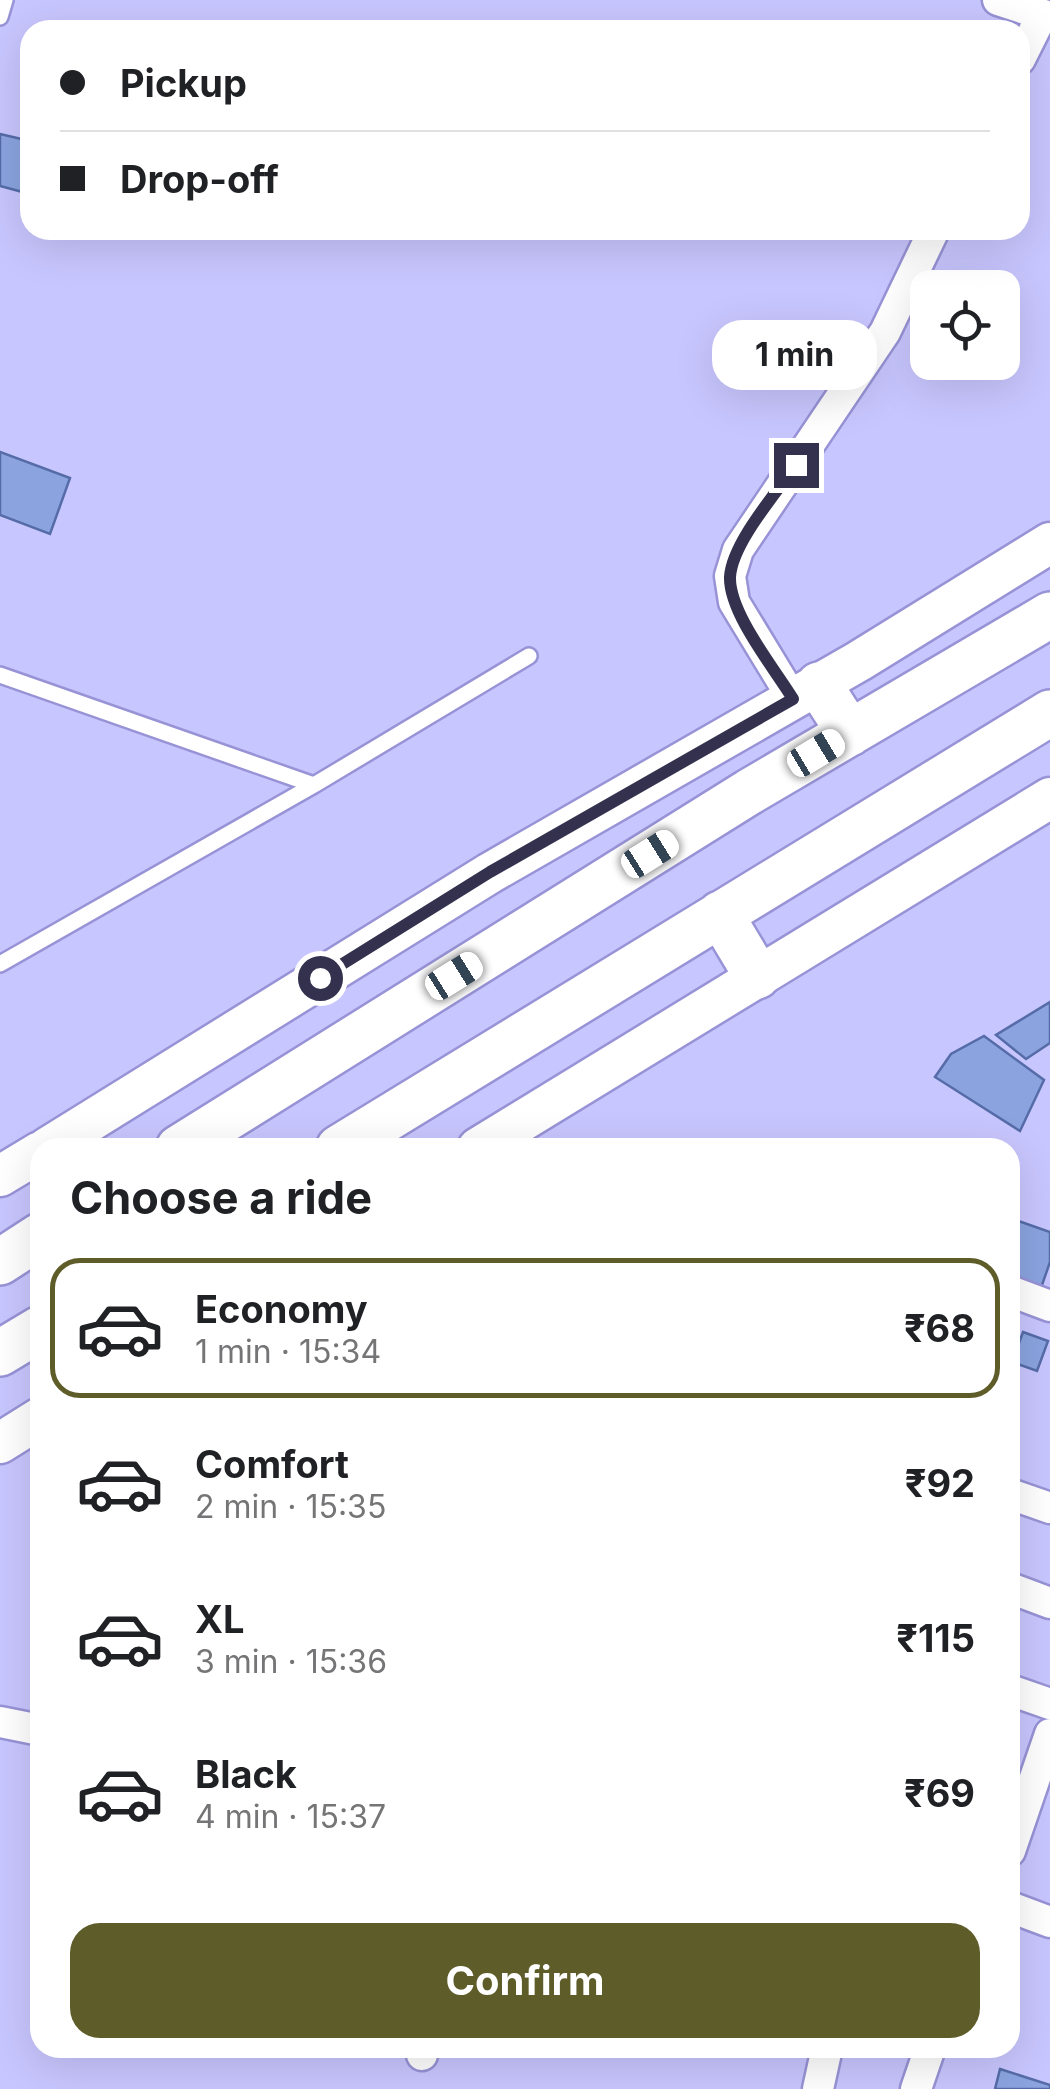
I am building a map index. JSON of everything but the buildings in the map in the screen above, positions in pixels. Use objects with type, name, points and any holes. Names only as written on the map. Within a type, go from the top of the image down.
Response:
[{"type":"main road","points":[[195,1138],[749,792],[1050,615]]},
{"type":"main road","points":[[806,692],[850,733]]},
{"type":"main road","points":[[355,1138],[1050,713]]},
{"type":"main road","points":[[720,914],[757,976]]},
{"type":"main road","points":[[0,1262],[30,1242]]},
{"type":"main road","points":[[0,1353],[30,1335]]},
{"type":"street","points":[[998,0],[1046,16],[1030,42]]},
{"type":"street","points":[[806,692],[734,602],[730,576],[738,550],[885,332],[929,240]]},
{"type":"street","points":[[62,1138],[490,872],[806,692],[1050,544]]},
{"type":"street","points":[[494,1138],[1050,798]]},
{"type":"street","points":[[0,1176],[30,1158]]},
{"type":"street","points":[[1020,1295],[1050,1306]]},
{"type":"street","points":[[0,1443],[30,1424]]},
{"type":"street","points":[[1020,1498],[1050,1508]]},
{"type":"street","points":[[1020,1592],[1050,1603]]},
{"type":"street","points":[[1020,1694],[1050,1704]]},
{"type":"street","points":[[0,1722],[30,1728]]},
{"type":"street","points":[[1020,1829],[1042,1782],[1050,1734]]},
{"type":"street","points":[[1020,1911],[1050,1922]]},
{"type":"street","points":[[818,2089],[825,2058]]},
{"type":"street","points":[[916,2089],[927,2058]]},
{"type":"lane","points":[[0,17],[5,0]]},
{"type":"lane","points":[[0,964],[314,785],[530,656]]},
{"type":"lane","points":[[0,675],[314,785]]},
{"type":"route","points":[[320,978],[490,872],[793,699],[734,602],[730,576],[738,550],[796,465]]}]
